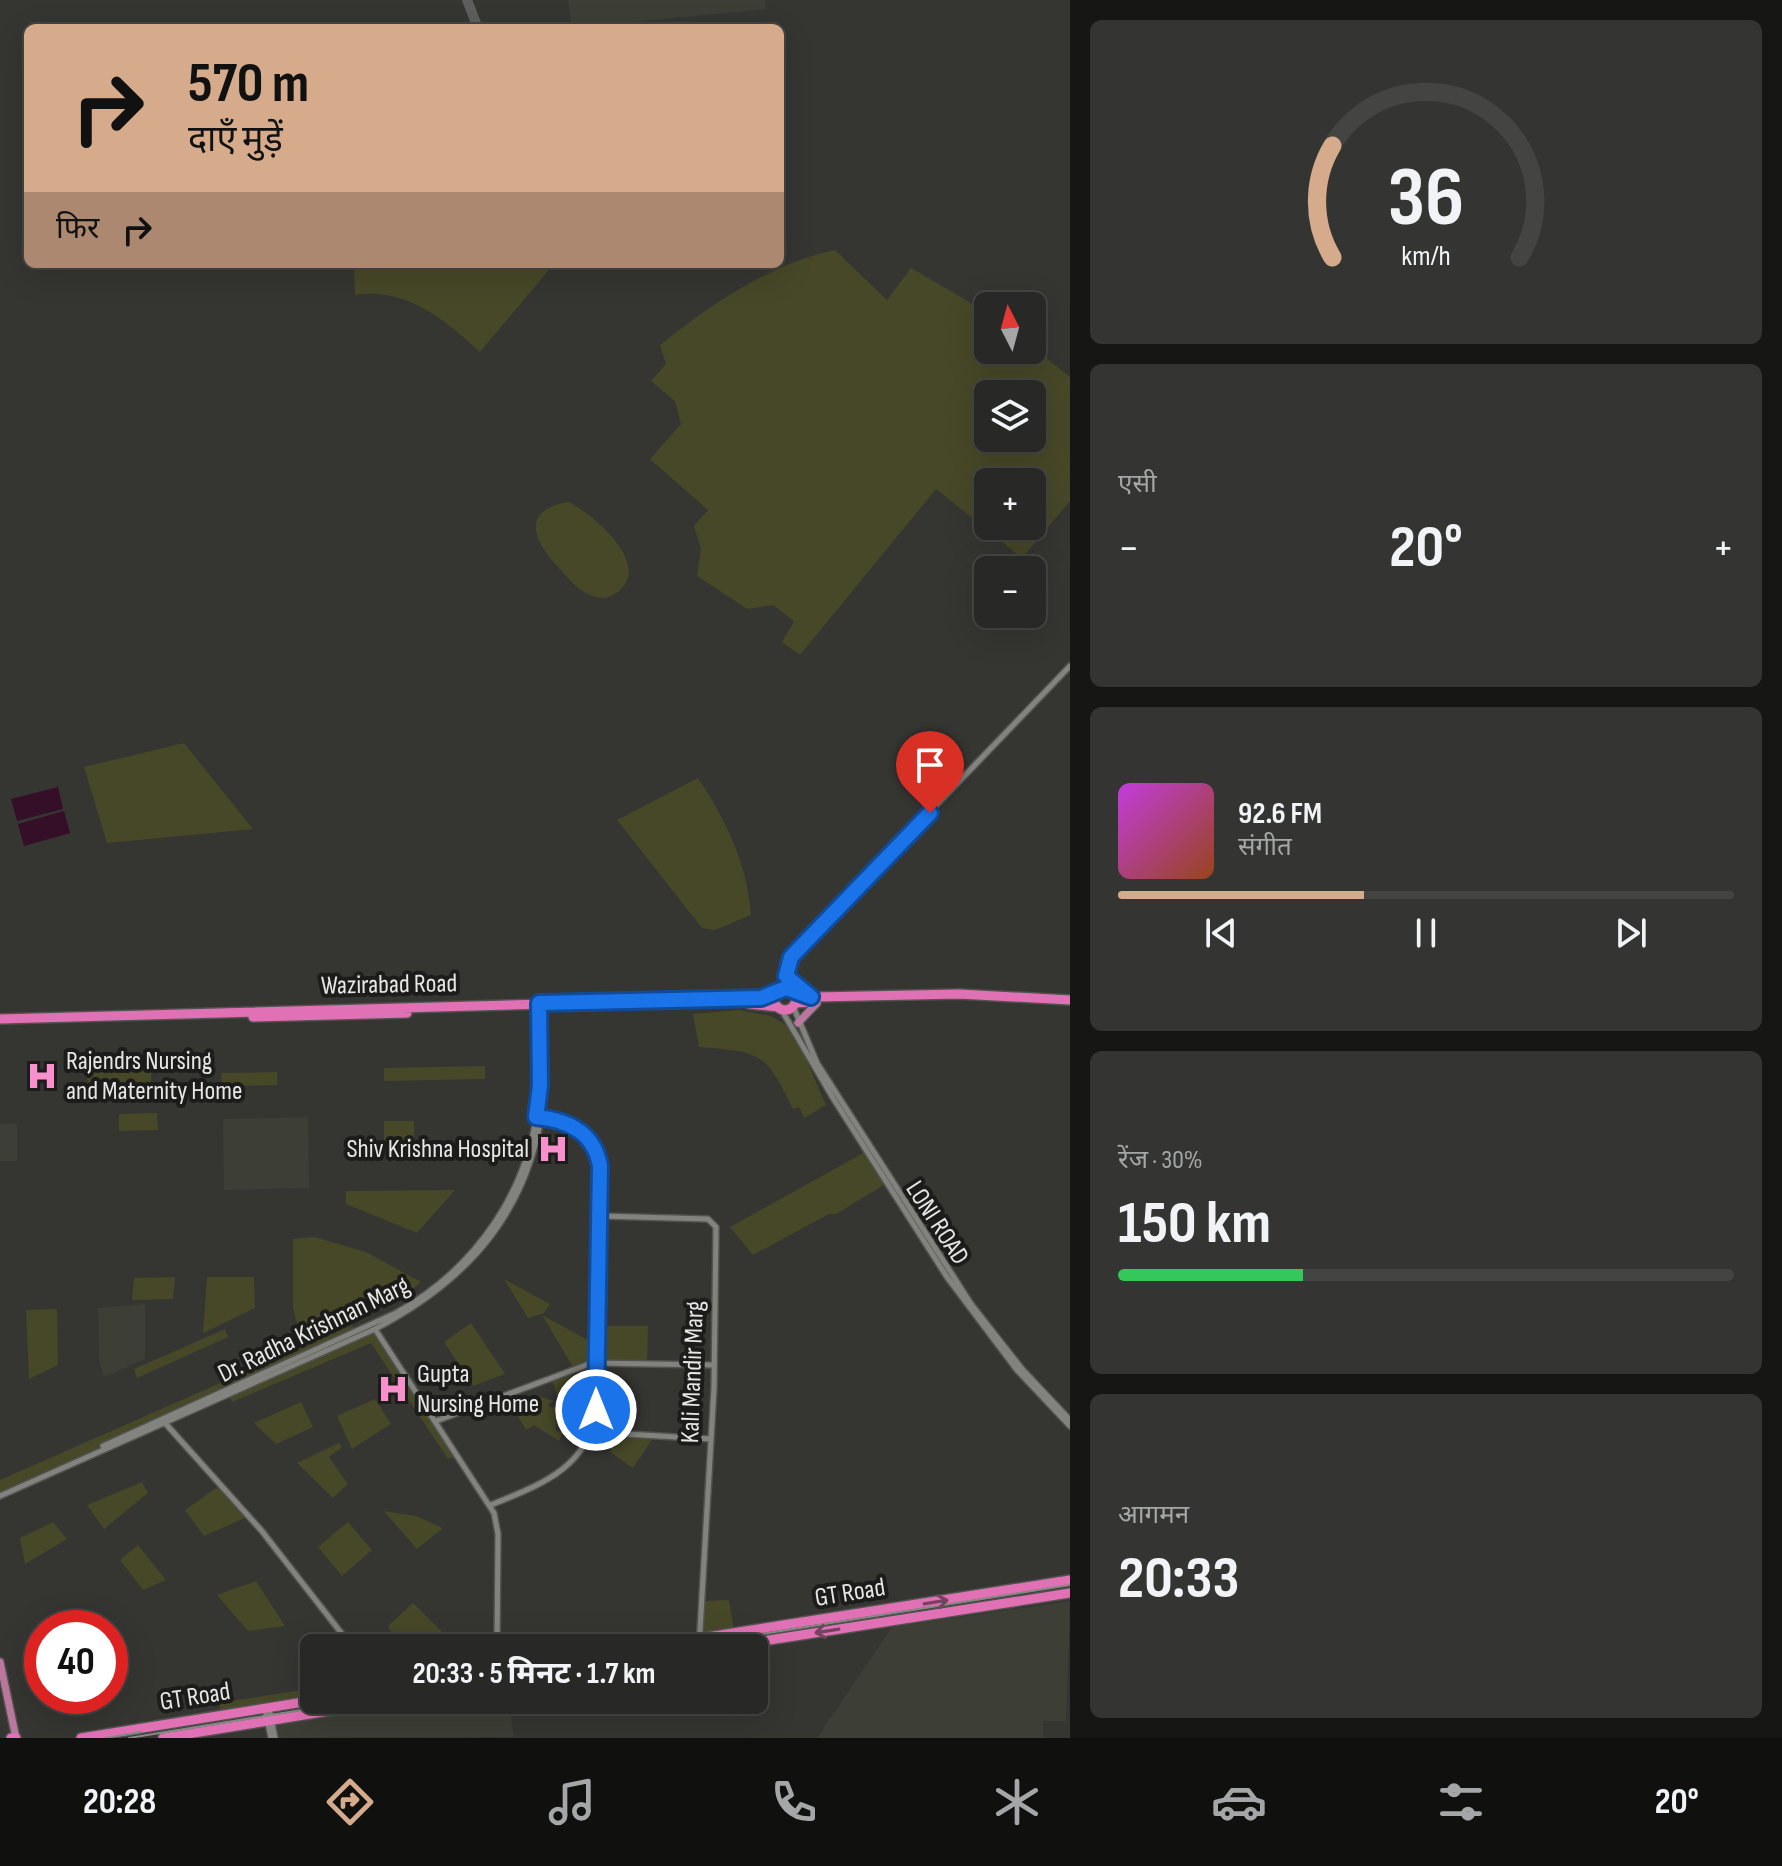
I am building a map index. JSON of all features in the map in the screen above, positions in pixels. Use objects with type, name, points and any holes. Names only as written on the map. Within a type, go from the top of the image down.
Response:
[{"type":"highway","points":[[780,1008],[774,999],[778,991],[786,988],[794,1001],[1070,1002]]},
{"type":"highway","name":"Wazirabad Road","points":[[0,1025],[761,998],[778,991]]},
{"type":"highway","name":"Wazirabad Road","points":[[0,1019],[542,1006],[758,1004],[780,1008],[794,1001]]},
{"type":"highway","name":"GT Road","points":[[752,1634],[1070,1580]]},
{"type":"highway","name":"GT Road","points":[[768,1640],[1070,1593]]},
{"type":"highway","name":"GT Road","points":[[81,1738],[300,1703]]},
{"type":"highway","name":"GT Road","points":[[163,1738],[311,1714]]},
{"type":"main road","points":[[797,1026],[815,1000]]},
{"type":"main road","points":[[0,1662],[14,1738]]},
{"type":"main road","points":[[0,1684],[14,1738]]},
{"type":"street","points":[[815,1000],[786,976],[787,964],[796,951],[1070,666]]},
{"type":"street","points":[[794,1001],[797,1026]]},
{"type":"street","name":"Dr. Radha Krishnan Marg","points":[[0,1494],[375,1329],[422,1303],[468,1264],[491,1239],[526,1171],[539,1117],[542,1006]]},
{"type":"street","points":[[780,1008],[797,1026]]},
{"type":"street","name":"LONI ROAD","points":[[797,1026],[832,1093],[971,1304],[1070,1423]]},
{"type":"street","points":[[342,1634],[261,1530],[163,1421],[388,1317],[435,1287],[471,1256],[496,1225],[522,1170],[539,1117],[568,1122],[593,1145],[600,1166],[596,1410],[591,1432],[558,1475],[491,1505]]},
{"type":"street","name":"Kali Mandir Marg","points":[[600,1216],[708,1219],[715,1223],[714,1365],[700,1634]]},
{"type":"street","points":[[375,1329],[491,1505],[498,1534],[497,1634]]},
{"type":"street","points":[[436,1421],[563,1371],[596,1363],[714,1365]]},
{"type":"street","points":[[591,1432],[711,1439]]},
{"type":"street","points":[[267,1708],[273,1738]]},
{"type":"shaded area","points":[[568,0],[765,0],[766,9],[613,24],[571,24]]},
{"type":"shaded area","points":[[58,787],[63,809],[17,821],[11,799]]},
{"type":"shaded area","points":[[64,811],[70,833],[24,846],[18,824]]},
{"type":"shaded area","points":[[308,1117],[309,1188],[224,1190],[223,1119]]},
{"type":"shaded area","points":[[17,1123],[17,1161],[0,1161],[0,1124]]},
{"type":"shaded area","points":[[145,1304],[145,1359],[104,1377],[99,1360],[98,1308]]},
{"type":"shaded area","points":[[1070,1601],[1066,1721],[1043,1721],[1044,1738],[817,1738],[892,1627]]},
{"type":"shaded area","points":[[343,1714],[510,1714],[514,1737],[277,1738],[275,1725]]},
{"type":"green space","points":[[835,250],[887,300],[911,268],[974,305],[974,364],[1046,364],[1046,358],[1070,377],[1070,501],[1046,530],[1046,468],[974,468],[974,519],[936,489],[800,655],[782,642],[794,621],[773,605],[747,609],[697,576],[701,549],[694,526],[708,510],[650,459],[681,424],[675,401],[651,381],[666,364],[660,345],[721,301],[784,266]]},
{"type":"green space","points":[[354,268],[545,268],[548,271],[480,352],[424,308],[391,296],[355,295]]},
{"type":"green space","points":[[569,502],[604,528],[624,554],[628,567],[627,580],[611,596],[599,598],[579,589],[542,547],[537,519],[553,506]]},
{"type":"green space","points":[[1000,540],[1037,540],[1024,556]]},
{"type":"green space","points":[[184,743],[253,829],[107,843],[84,767]]},
{"type":"green space","points":[[698,778],[734,843],[749,896],[751,915],[715,930],[702,928],[617,820]]},
{"type":"green space","points":[[739,1010],[771,1016],[793,1029],[826,1105],[804,1118],[799,1107],[793,1109],[775,1076],[759,1058],[736,1051],[699,1047],[693,1014]]},
{"type":"green space","points":[[485,1066],[485,1079],[384,1081],[384,1068]]},
{"type":"green space","points":[[151,1071],[151,1088],[88,1090],[87,1072]]},
{"type":"green space","points":[[277,1072],[277,1085],[222,1086],[221,1073]]},
{"type":"green space","points":[[157,1113],[158,1130],[119,1131],[119,1114]]},
{"type":"green space","points":[[384,1121],[414,1121],[414,1152],[384,1153]]},
{"type":"green space","points":[[865,1152],[887,1183],[836,1214],[829,1214],[753,1255],[730,1227]]},
{"type":"green space","points":[[455,1190],[417,1233],[346,1204],[346,1191]]},
{"type":"green space","points":[[314,1237],[366,1252],[421,1282],[404,1296],[302,1342],[293,1308],[293,1239]]},
{"type":"green space","points":[[175,1277],[173,1299],[132,1300],[134,1278]]},
{"type":"green space","points":[[207,1277],[254,1277],[255,1308],[203,1333]]},
{"type":"green space","points":[[504,1279],[550,1304],[544,1313],[528,1318]]},
{"type":"green space","points":[[57,1309],[58,1365],[29,1379],[26,1310]]},
{"type":"green space","points":[[542,1315],[595,1344],[594,1360],[573,1367]]},
{"type":"green space","points":[[471,1323],[505,1374],[473,1386],[444,1342]]},
{"type":"green space","points":[[352,1325],[356,1333],[0,1495],[0,1480]]},
{"type":"green space","points":[[600,1326],[648,1326],[647,1361],[599,1360]]},
{"type":"green space","points":[[225,1329],[228,1337],[137,1378],[134,1369]]},
{"type":"green space","points":[[372,1332],[458,1455],[448,1459],[371,1343],[232,1402],[229,1395]]},
{"type":"green space","points":[[570,1373],[572,1379],[595,1376],[588,1412],[573,1402],[559,1400],[552,1381]]},
{"type":"green space","points":[[534,1395],[554,1401],[548,1405],[552,1408],[561,1402],[572,1412],[569,1419],[557,1417],[556,1431],[563,1432],[559,1441],[534,1425],[526,1430],[516,1413]]},
{"type":"green space","points":[[375,1399],[391,1424],[352,1449],[337,1416]]},
{"type":"green space","points":[[301,1402],[313,1427],[276,1444],[254,1423]]},
{"type":"green space","points":[[615,1436],[653,1438],[633,1468],[610,1452]]},
{"type":"green space","points":[[339,1443],[342,1447],[329,1457],[348,1484],[333,1498],[297,1463]]},
{"type":"green space","points":[[142,1482],[148,1493],[104,1529],[87,1505]]},
{"type":"green space","points":[[219,1486],[245,1518],[204,1536],[185,1510]]},
{"type":"green space","points":[[384,1511],[416,1516],[443,1528],[417,1549]]},
{"type":"green space","points":[[53,1522],[67,1539],[25,1564],[20,1538]]},
{"type":"green space","points":[[348,1522],[372,1550],[342,1576],[318,1547]]},
{"type":"green space","points":[[138,1545],[166,1580],[143,1590],[120,1560]]},
{"type":"green space","points":[[256,1581],[285,1626],[248,1631],[217,1595]]},
{"type":"green space","points":[[729,1600],[734,1629],[703,1632],[703,1601]]},
{"type":"green space","points":[[413,1603],[443,1633],[392,1634],[388,1626]]},
{"type":"green space","points":[[300,1690],[300,1702],[222,1715],[219,1703]]},
{"type":"taxiway","points":[[467,0],[476,24]]},
{"type":"railway","points":[[762,1634],[1070,1585]]},
{"type":"railway","points":[[129,1738],[300,1710]]},
{"type":"railway","points":[[105,1738],[141,1732]]},
{"type":"place","name":"Rajendrs Nursing and Maternity Home","points":[[42,1076]]},
{"type":"place","name":"Shiv Krishna Hospital","points":[[553,1149]]},
{"type":"place","name":"Gupta Nursing Home","points":[[393,1389]]},
{"type":"route","points":[[596,1410],[596,1262],[600,1166],[593,1145],[581,1131],[568,1122],[536,1117],[540,1086],[539,1003],[761,998],[786,988],[794,994],[811,997],[788,980],[785,972],[791,957],[930,813]]}]
